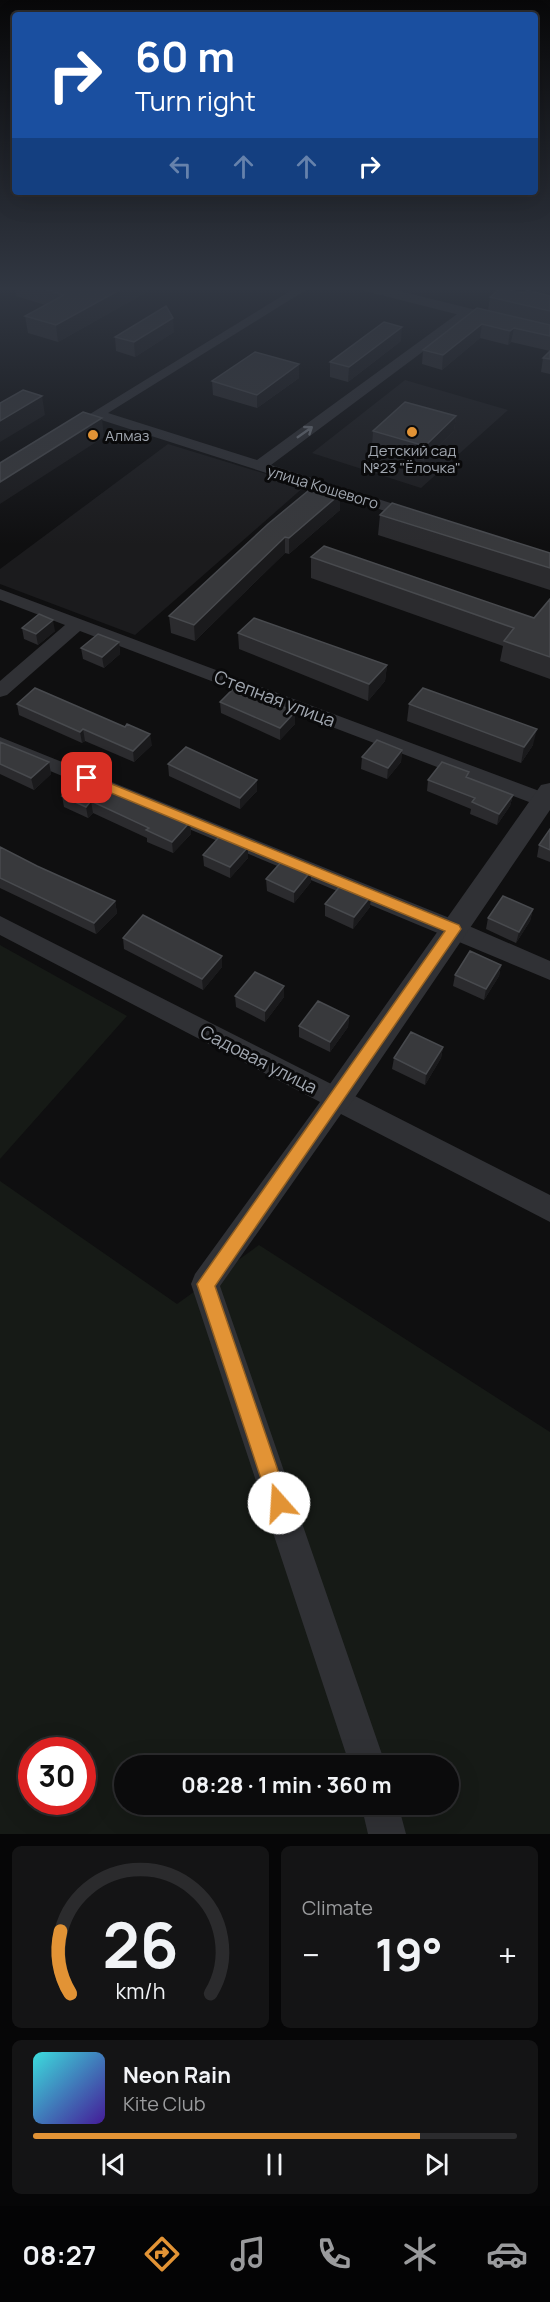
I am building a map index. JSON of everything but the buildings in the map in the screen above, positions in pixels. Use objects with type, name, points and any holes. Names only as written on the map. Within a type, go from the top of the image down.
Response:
[{"type":"street","name":"улица Кошевого","points":[[163,374],[97,414],[436,523]]},
{"type":"street","points":[[258,466],[384,374]]},
{"type":"street","name":"Степная улица","points":[[0,594],[548,798]]},
{"type":"street","points":[[0,691],[77,624]]},
{"type":"street","points":[[0,743],[454,929],[550,971]]},
{"type":"street","points":[[364,1755],[205,1284],[548,798]]},
{"type":"street","name":"Садовая улица","points":[[0,925],[550,1209]]},
{"type":"street","points":[[382,1815],[387,1834]]},
{"type":"shaded area","name":"Детский сад №23 \"Ёлочка\"","points":[[405,380],[508,410],[421,488],[312,453]]},
{"type":"shaded area","points":[[168,444],[305,486],[135,635],[0,584],[0,569]]},
{"type":"shaded area","points":[[0,945],[127,1016],[0,1159]]},
{"type":"shaded area","points":[[0,1181],[177,1304],[259,1245],[550,1432],[550,1834],[0,1834]]},
{"type":"place","name":"Детский сад №23 \"Ёлочка\"","points":[[412,432]]},
{"type":"place","name":"Алмаз","points":[[93,435]]},
{"type":"route","points":[[87,778],[454,929],[205,1284],[279,1503]]}]
